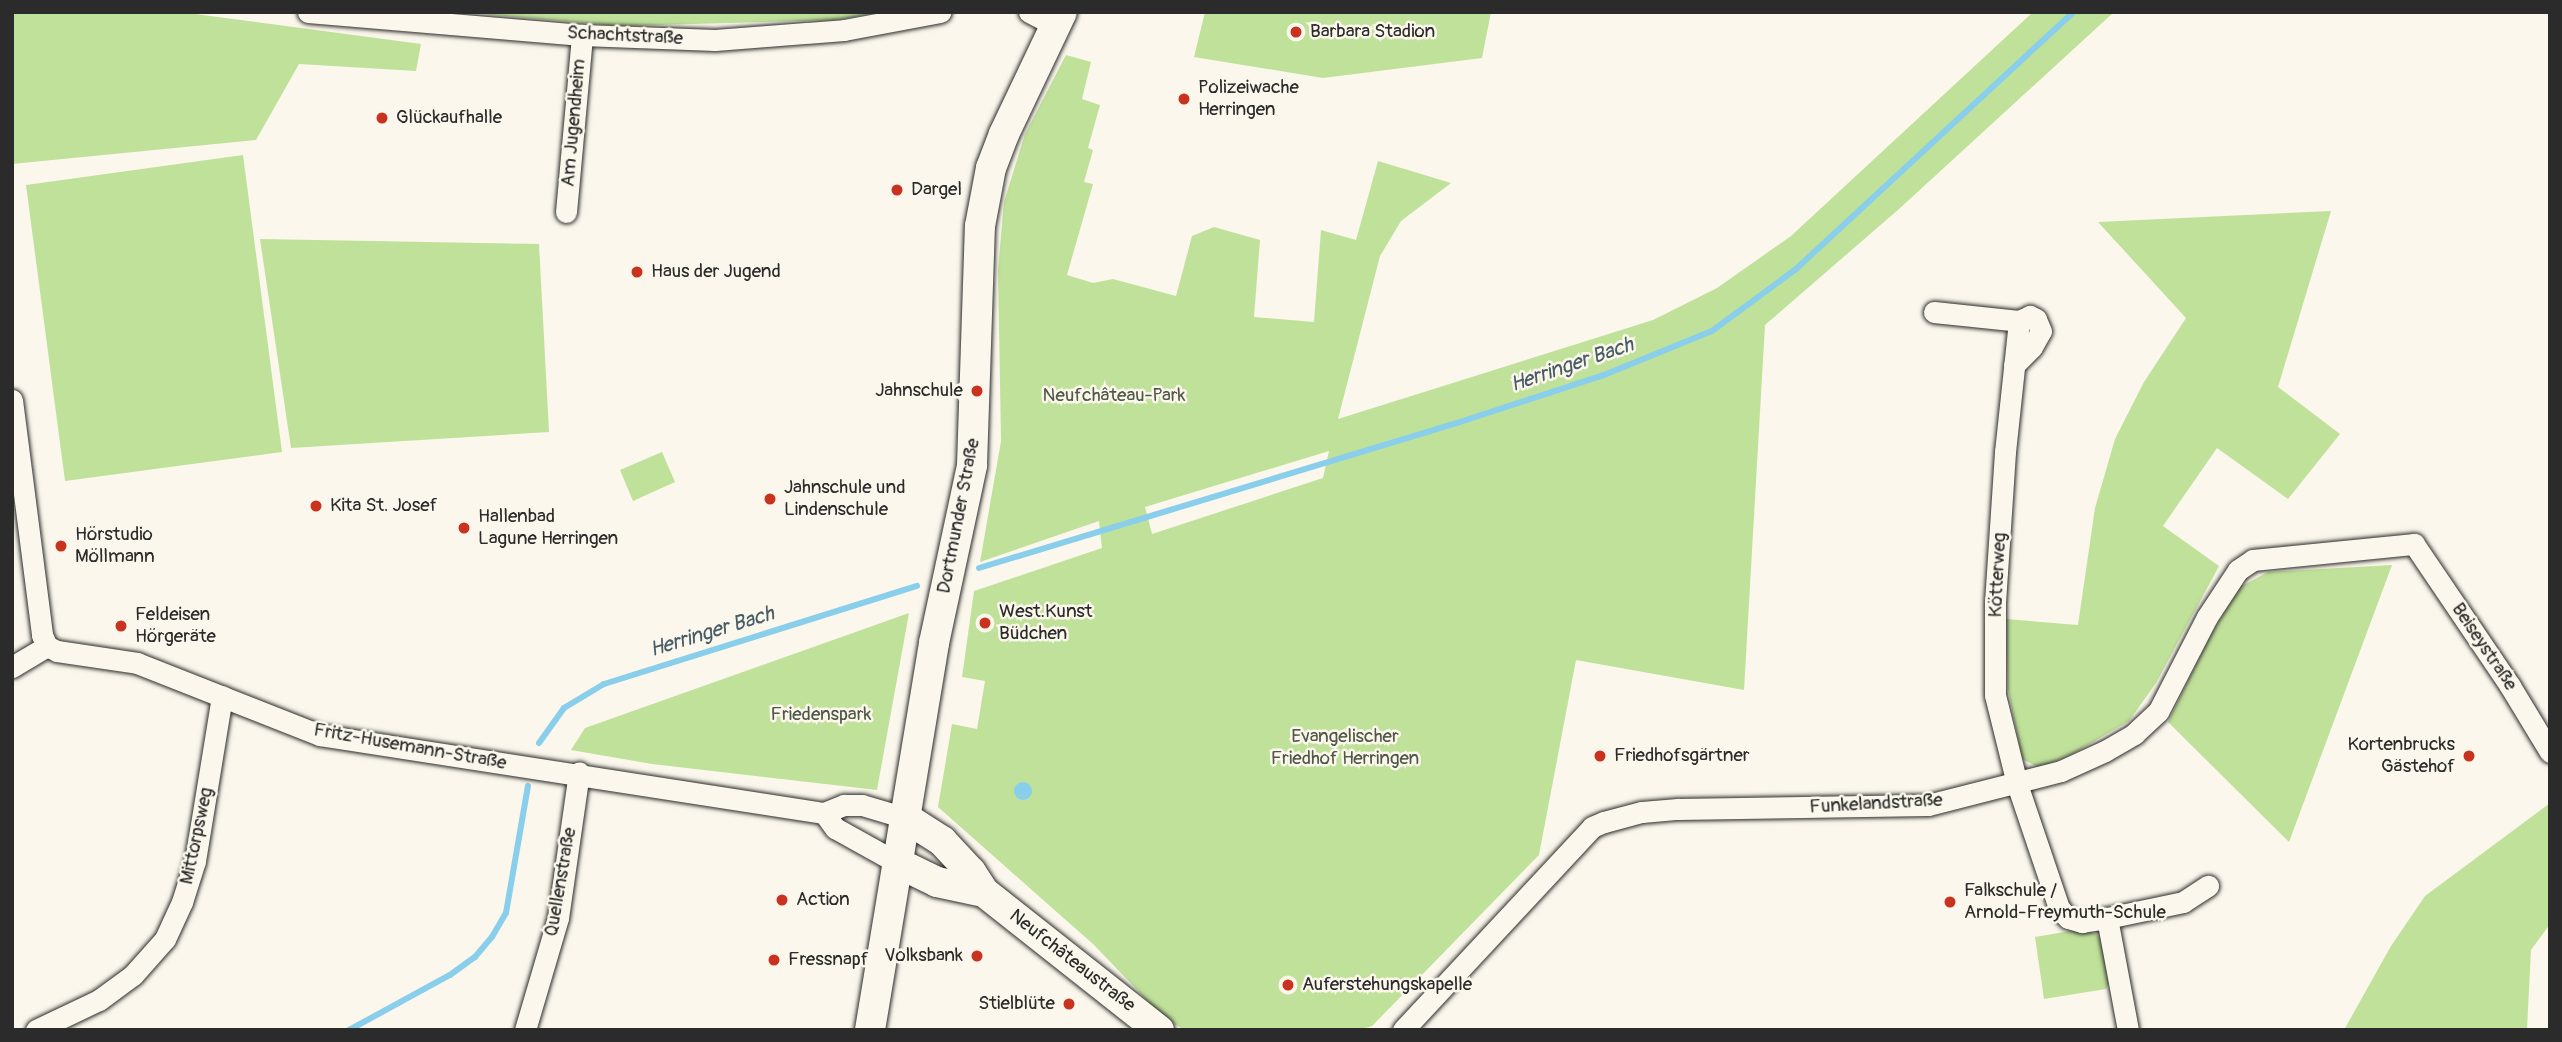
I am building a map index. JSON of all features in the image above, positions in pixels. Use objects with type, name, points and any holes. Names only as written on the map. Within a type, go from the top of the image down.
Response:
[{"type":"main road","name":"Dortmunder Straße","points":[[870,1030],[936,634],[972,465],[980,226],[991,168],[1006,127],[1060,19]]},
{"type":"main road","name":"Neufchâteaustraße","points":[[906,818],[942,842],[971,872],[984,892],[1159,1030]]},
{"type":"main road","name":"Neufchâteaustraße","points":[[898,863],[937,882],[984,892]]},
{"type":"street","name":"Schachtstraße","points":[[308,12],[582,34],[715,40],[844,30],[940,12]]},
{"type":"street","points":[[1029,12],[1060,19]]},
{"type":"street","name":"Am Jugendheim","points":[[566,212],[582,34]]},
{"type":"street","name":"Kötterweg","points":[[1934,312],[2019,321],[2005,452],[1994,665],[1995,695],[2017,784],[2059,908],[2068,918],[2082,922],[2183,902],[2208,886]]},
{"type":"street","points":[[12,400],[42,635],[47,646],[12,667]]},
{"type":"street","name":"Funkelandstraße","points":[[1403,1030],[1592,827],[1604,821],[1642,812],[1678,809],[1928,805],[2061,771],[2134,734],[2158,712],[2207,617],[2238,570],[2253,560],[2414,544]]},
{"type":"street","name":"Beiseystraße","points":[[2414,544],[2510,685],[2550,752]]},
{"type":"street","name":"Fritz-Husemann-Straße","points":[[47,646],[57,651],[137,663],[320,735],[824,813],[844,805],[862,805],[906,818]]},
{"type":"street","name":"Mittorpsweg","points":[[36,1030],[99,1000],[133,975],[165,939],[182,902],[195,861],[222,696]]},
{"type":"street","name":"Quellenstraße","points":[[525,1030],[558,918],[579,773]]},
{"type":"street","points":[[824,813],[835,828],[898,863]]},
{"type":"street","points":[[2107,918],[2127,1030]]},
{"type":"green space","points":[[12,12],[180,12],[421,44],[416,71],[299,64],[256,140],[12,164]]},
{"type":"green space","points":[[459,12],[882,12],[835,20],[620,26]]},
{"type":"green space","points":[[1205,12],[1491,12],[1482,58],[1323,78],[1194,57]]},
{"type":"green space","points":[[2033,12],[2114,12],[1899,209],[1765,325],[1744,690],[1576,660],[1539,855],[1372,1026],[1359,1030],[1185,1030],[1166,1020],[1093,944],[938,807],[952,724],[977,729],[985,681],[962,677],[974,591],[1102,548],[1099,521],[980,562],[1001,441],[998,270],[1004,202],[1025,134],[1066,55],[1091,62],[1082,99],[1100,105],[1088,148],[1093,150],[1084,182],[1093,184],[1067,275],[1093,283],[1113,279],[1176,296],[1192,236],[1214,227],[1260,240],[1254,317],[1314,322],[1321,230],[1356,240],[1378,161],[1451,183],[1401,221],[1380,256],[1338,419],[1653,320],[1717,288],[1791,236]],"holes":[[[1329,451],[1323,478],[1152,534],[1145,507]]]},
{"type":"green space","points":[[243,155],[282,452],[65,481],[26,185]]},
{"type":"green space","points":[[2331,211],[2278,387],[2340,434],[2288,499],[2217,448],[2163,526],[2219,566],[2156,683],[2129,721],[2074,753],[2040,768],[2022,759],[2008,689],[2006,619],[2078,625],[2095,508],[2115,439],[2144,382],[2186,318],[2098,222]]},
{"type":"green space","points":[[260,239],[539,244],[549,432],[291,448]]},
{"type":"green space","points":[[662,452],[675,482],[633,501],[620,470]]},
{"type":"green space","points":[[2392,565],[2289,842],[2168,722],[2211,634],[2240,587],[2268,572]]},
{"type":"green space","name":"Friedenspark","points":[[909,613],[877,790],[652,764],[571,750],[585,728]]},
{"type":"green space","points":[[2550,803],[2550,924],[2531,950],[2527,1030],[2344,1030],[2391,946],[2425,896]]},
{"type":"green space","points":[[2082,929],[2096,934],[2103,941],[2110,981],[2106,989],[2044,999],[2035,937]]},
{"type":"water","points":[[1019,782],[1027,782],[1032,791],[1030,798],[1019,800],[1014,795],[1014,787]]},
{"type":"waterway","name":"Herringer Bach","points":[[979,568],[1460,422],[1604,375],[1712,331],[1796,269],[2074,12]]},
{"type":"waterway","name":"Herringer Bach","points":[[539,743],[564,708],[604,684],[917,586]]},
{"type":"waterway","name":"Herringer Bach","points":[[349,1030],[450,975],[475,957],[492,937],[506,913],[528,786]]},
{"type":"place","name":"Barbara Stadion","points":[[1296,32]]},
{"type":"place","name":"Polizeiwache Herringen","points":[[1184,99]]},
{"type":"place","name":"Glückaufhalle","points":[[382,118]]},
{"type":"place","name":"Dargel","points":[[897,190]]},
{"type":"place","name":"Haus der Jugend","points":[[637,272]]},
{"type":"place","name":"Jahnschule","points":[[977,391]]},
{"type":"place","name":"Jahnschule und Lindenschule","points":[[770,499]]},
{"type":"place","name":"Kita St. Josef","points":[[316,506]]},
{"type":"place","name":"Hallenbad Lagune Herringen","points":[[464,528]]},
{"type":"place","name":"Hörstudio Möllmann","points":[[61,546]]},
{"type":"place","name":"West.Kunst Büdchen","points":[[985,623]]},
{"type":"place","name":"Feldeisen Hörgeräte","points":[[121,626]]},
{"type":"place","name":"Friedhofsgärtner","points":[[1600,756]]},
{"type":"place","name":"Kortenbrucks Gästehof","points":[[2469,756]]},
{"type":"place","name":"Action","points":[[782,900]]},
{"type":"place","name":"Falkschule / Arnold-Freymuth-Schule","points":[[1950,902]]},
{"type":"place","name":"Volksbank","points":[[977,956]]},
{"type":"place","name":"Fressnapf","points":[[774,960]]},
{"type":"place","name":"Auferstehungskapelle","points":[[1288,985]]},
{"type":"place","name":"Stielblüte","points":[[1069,1004]]},
{"type":"park label","name":"Neufchâteau-Park","points":[[1114,396]]},
{"type":"park label","name":"Evangelischer Friedhof Herringen","points":[[1345,748]]}]
